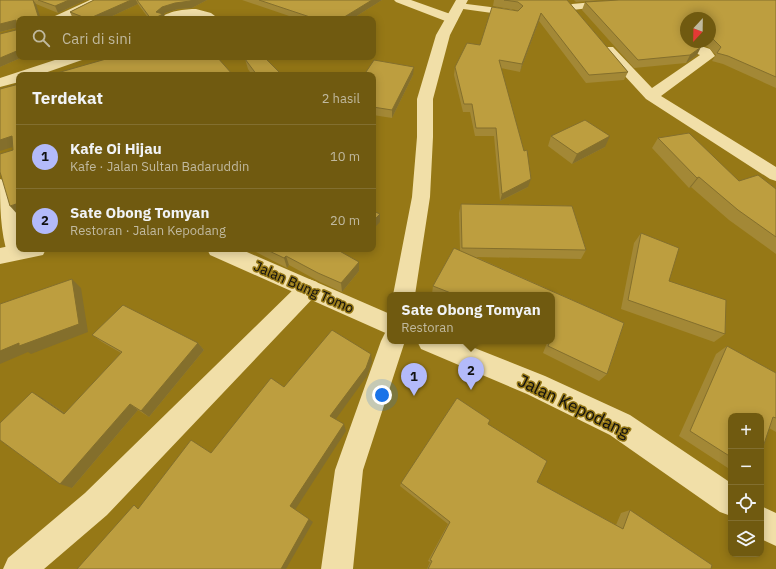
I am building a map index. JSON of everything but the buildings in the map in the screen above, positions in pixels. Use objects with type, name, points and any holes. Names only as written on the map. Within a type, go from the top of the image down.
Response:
[{"type":"street","points":[[65,16],[100,0]]},
{"type":"street","points":[[400,0],[458,8],[443,35],[425,99],[426,137],[421,197],[405,292]]},
{"type":"street","points":[[177,16],[191,12],[200,13],[206,16]]},
{"type":"street","points":[[597,37],[650,96],[776,175]]},
{"type":"street","points":[[650,96],[708,56],[705,52],[695,48]]},
{"type":"street","points":[[34,72],[68,60]]},
{"type":"street","points":[[0,84],[16,78]]},
{"type":"street","points":[[0,185],[16,249]]},
{"type":"street","name":"Jalan Bung Tomo","points":[[224,252],[309,288],[343,305],[387,324]]},
{"type":"street","points":[[19,569],[96,504],[309,288]]},
{"type":"street","points":[[337,569],[349,470],[392,344]]},
{"type":"street","name":"Jalan Kepodang","points":[[436,344],[536,385],[620,426],[728,499]]},
{"type":"street","points":[[764,523],[776,531]]},
{"type":"lane","points":[[573,9],[613,3]]},
{"type":"lane","points":[[458,8],[516,14]]},
{"type":"place","name":"Sate Obong Tomyan","points":[[471,390]]},
{"type":"place","name":"Kafe Oi Hijau","points":[[414,396]]}]
